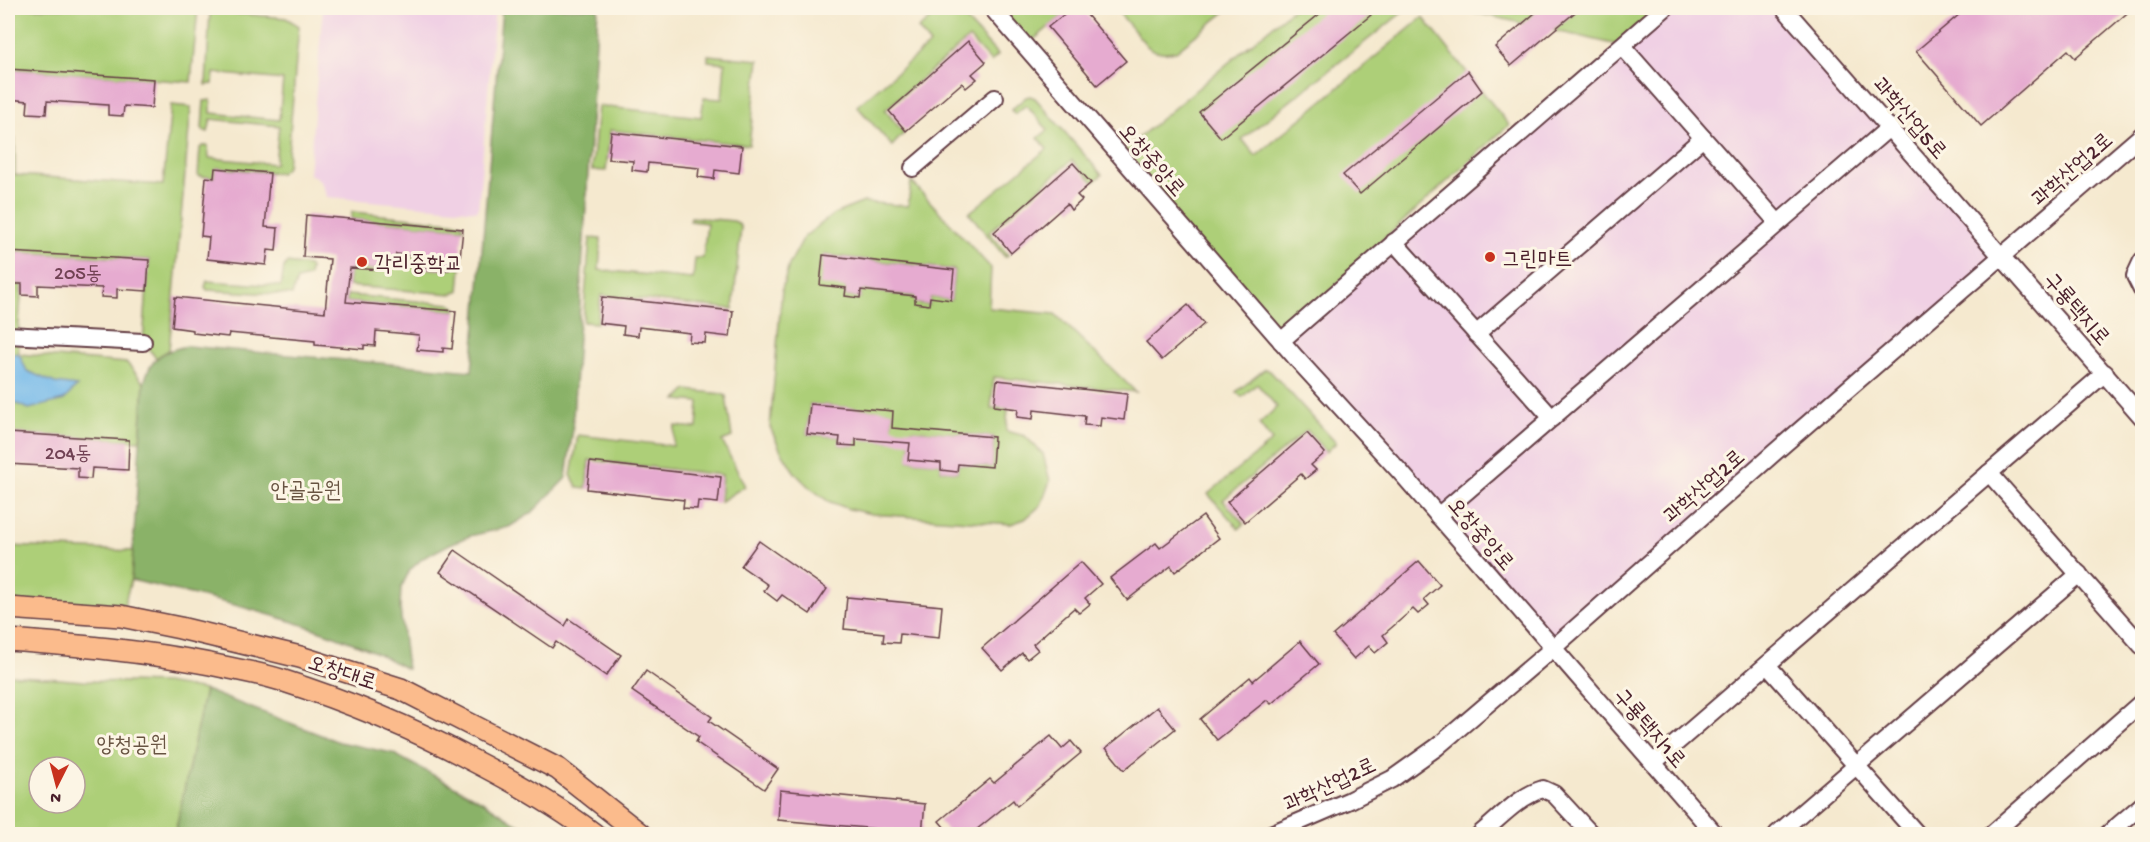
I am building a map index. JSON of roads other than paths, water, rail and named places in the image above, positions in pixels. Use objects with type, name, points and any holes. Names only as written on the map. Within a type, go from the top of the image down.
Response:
[{"type":"main road","name":"오창대로","points":[[8,608],[121,616],[170,626],[300,657],[401,689],[558,769],[640,834]]},
{"type":"main road","name":"오창대로","points":[[8,640],[137,651],[280,680],[348,703],[423,735],[503,776],[572,817],[594,834]]},
{"type":"street","name":"오창중앙로","points":[[992,8],[1552,649]]},
{"type":"street","points":[[1281,341],[1665,8]]},
{"type":"street","name":"과학산업5로","points":[[1784,8],[2003,256]]},
{"type":"street","points":[[1622,46],[1778,223]]},
{"type":"street","points":[[914,168],[996,98]]},
{"type":"street","points":[[1438,516],[1890,127]]},
{"type":"street","name":"과학산업2로","points":[[1271,834],[1392,779],[1437,747],[2142,135]]},
{"type":"street","points":[[1476,334],[1703,138]]},
{"type":"street","points":[[1394,242],[1552,418]]},
{"type":"street","name":"구룡택지로","points":[[2003,256],[2142,417]]},
{"type":"street","points":[[2142,261],[2135,276],[2142,290]]},
{"type":"street","points":[[8,335],[143,342]]},
{"type":"street","points":[[1653,763],[2105,373]]},
{"type":"street","points":[[1989,473],[2142,646]]},
{"type":"street","points":[[1777,834],[2079,574]]},
{"type":"street","name":"구룡택지1로","points":[[1552,649],[1715,834]]},
{"type":"street","points":[[1767,665],[1917,834]]},
{"type":"street","points":[[1992,834],[2142,702]]},
{"type":"street","points":[[1480,834],[1515,805],[1535,791],[1543,789],[1554,794],[1591,834]]},
{"type":"street","points":[[2108,834],[2142,804]]},
{"type":"water","points":[[8,353],[19,354],[27,371],[55,383],[77,386],[64,400],[29,409],[8,400]]},
{"type":"place","name":"그린마트","points":[[1490,257]]},
{"type":"place","name":"각리중학교","points":[[362,262]]},
{"type":"park label","name":"안골공원","points":[[306,489]]},
{"type":"park label","name":"양청공원","points":[[132,743]]}]
